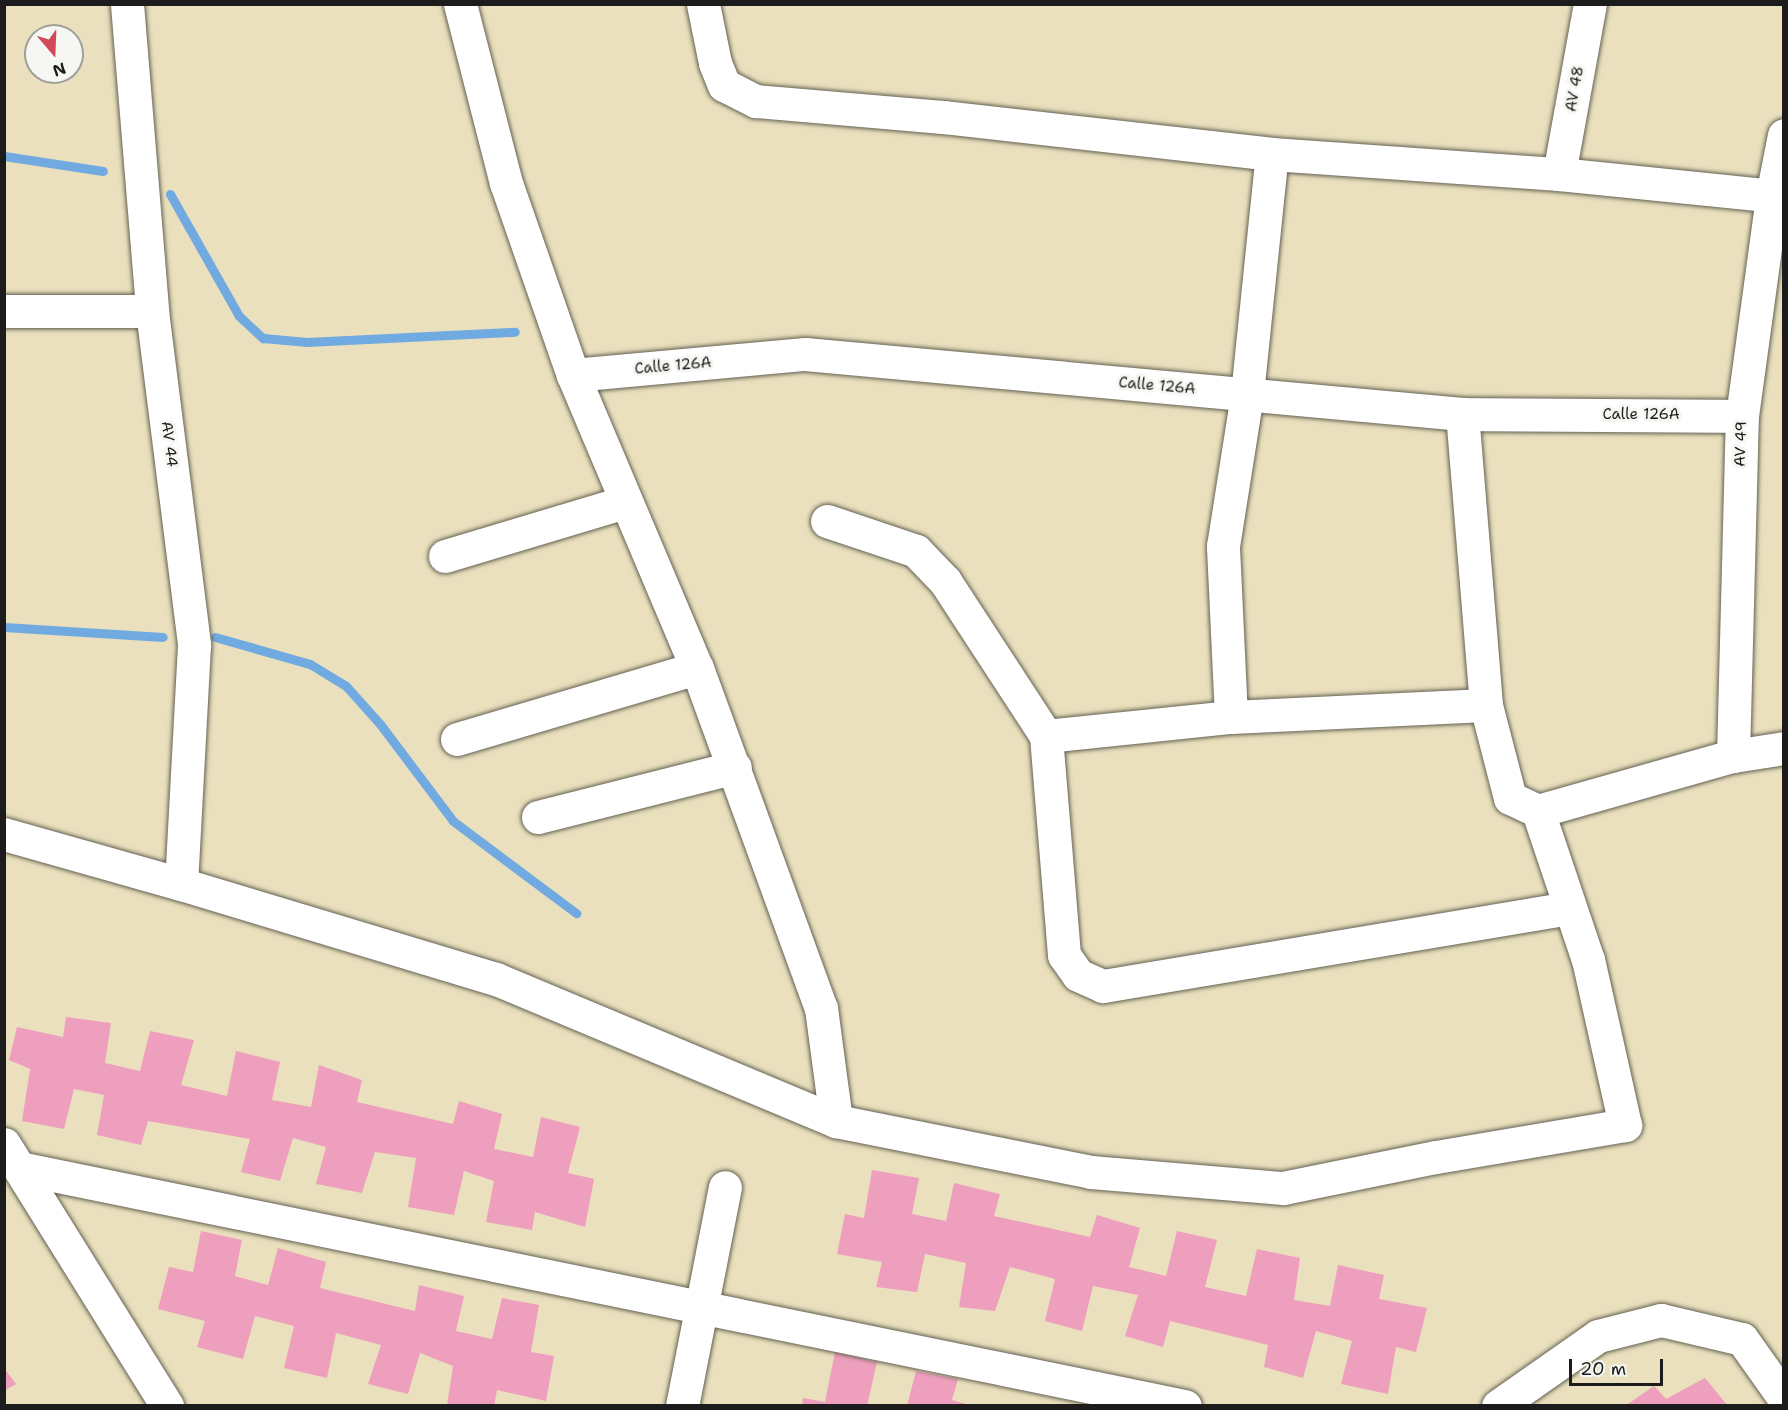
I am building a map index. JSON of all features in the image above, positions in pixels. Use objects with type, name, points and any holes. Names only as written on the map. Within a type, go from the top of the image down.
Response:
[{"type":"street","name":"AV 44","points":[[126,4],[152,311],[194,645],[181,884]]},
{"type":"street","points":[[460,4],[506,183],[573,375],[697,668],[735,767],[820,1008],[836,1121]]},
{"type":"street","points":[[703,4],[715,63],[724,85],[756,100],[943,117],[1272,154],[1559,174],[1778,197]]},
{"type":"street","name":"AV 48","points":[[1559,174],[1590,4]]},
{"type":"street","name":"AV 49","points":[[1733,756],[1742,416],[1778,197],[1784,135]]},
{"type":"street","points":[[1231,717],[1223,546],[1247,394],[1272,154]]},
{"type":"street","points":[[4,311],[152,311]]},
{"type":"street","name":"Calle 126A","points":[[573,375],[805,354],[1462,414],[1742,416]]},
{"type":"street","points":[[1462,414],[1486,705],[1510,798],[1538,811],[1733,756],[1784,748]]},
{"type":"street","points":[[445,555],[625,502]]},
{"type":"street","points":[[827,521],[916,551],[945,581],[1046,736],[1064,955],[1078,975],[1103,986],[1569,908]]},
{"type":"street","points":[[457,739],[697,668]]},
{"type":"street","points":[[1046,736],[1231,717],[1486,705]]},
{"type":"street","points":[[538,817],[735,767]]},
{"type":"street","points":[[4,834],[181,884],[496,979],[836,1121],[1091,1172],[1282,1188],[1436,1157],[1625,1125],[1588,960],[1538,811]]},
{"type":"street","points":[[12,1156],[700,1307],[1185,1406]]},
{"type":"street","points":[[12,1156],[166,1406]]},
{"type":"street","points":[[682,1406],[725,1187]]},
{"type":"street","points":[[1498,1406],[1598,1336],[1661,1320],[1743,1339],[1784,1398]]},
{"type":"building","points":[[66,1017],[111,1023],[105,1063],[140,1071],[150,1031],[194,1040],[181,1085],[227,1096],[236,1051],[280,1062],[272,1100],[311,1107],[319,1065],[362,1080],[357,1102],[453,1124],[459,1101],[502,1114],[494,1149],[533,1157],[541,1117],[580,1127],[568,1173],[594,1179],[585,1227],[535,1212],[532,1230],[486,1222],[494,1181],[464,1171],[454,1215],[408,1207],[416,1158],[375,1152],[362,1193],[316,1184],[326,1147],[293,1138],[280,1181],[241,1172],[250,1139],[148,1121],[141,1145],[97,1135],[104,1095],[74,1089],[64,1129],[22,1121],[30,1069],[9,1060],[17,1027],[63,1037]]},
{"type":"building","points":[[872,1170],[919,1178],[912,1214],[946,1221],[954,1183],[1000,1194],[994,1216],[1090,1237],[1097,1215],[1140,1228],[1129,1267],[1166,1276],[1177,1231],[1217,1240],[1205,1287],[1246,1296],[1257,1249],[1300,1258],[1294,1300],[1330,1306],[1338,1265],[1384,1275],[1379,1299],[1427,1308],[1416,1352],[1396,1347],[1388,1394],[1341,1384],[1352,1341],[1316,1331],[1303,1378],[1264,1367],[1268,1345],[1170,1321],[1163,1347],[1125,1336],[1138,1295],[1093,1286],[1082,1331],[1045,1321],[1055,1279],[1010,1267],[995,1311],[959,1307],[966,1263],[925,1254],[917,1292],[876,1287],[882,1262],[837,1254],[845,1214],[864,1218]]},
{"type":"building","points":[[201,1231],[242,1240],[235,1276],[268,1285],[278,1248],[326,1262],[320,1288],[415,1311],[419,1285],[464,1296],[456,1331],[492,1339],[502,1298],[539,1305],[531,1352],[554,1356],[546,1401],[497,1390],[494,1406],[447,1406],[453,1366],[420,1353],[408,1394],[368,1384],[381,1345],[336,1333],[327,1378],[284,1368],[294,1326],[255,1316],[243,1359],[197,1347],[205,1321],[158,1309],[169,1267],[193,1272]]},
{"type":"building","points":[[835,1352],[877,1362],[867,1406],[802,1406],[803,1398],[825,1402]]},
{"type":"building","points":[[4,1368],[16,1384],[4,1391]]},
{"type":"building","points":[[916,1371],[958,1379],[952,1400],[972,1406],[907,1406]]},
{"type":"building","points":[[1705,1378],[1728,1406],[1625,1406],[1654,1386],[1666,1399]]},
{"type":"waterway","points":[[4,156],[103,171]]},
{"type":"waterway","points":[[170,194],[239,316],[263,338],[307,342],[515,332]]},
{"type":"waterway","points":[[4,627],[163,637]]},
{"type":"waterway","points":[[215,637],[310,664],[346,686],[380,724],[453,821],[576,913]]}]
